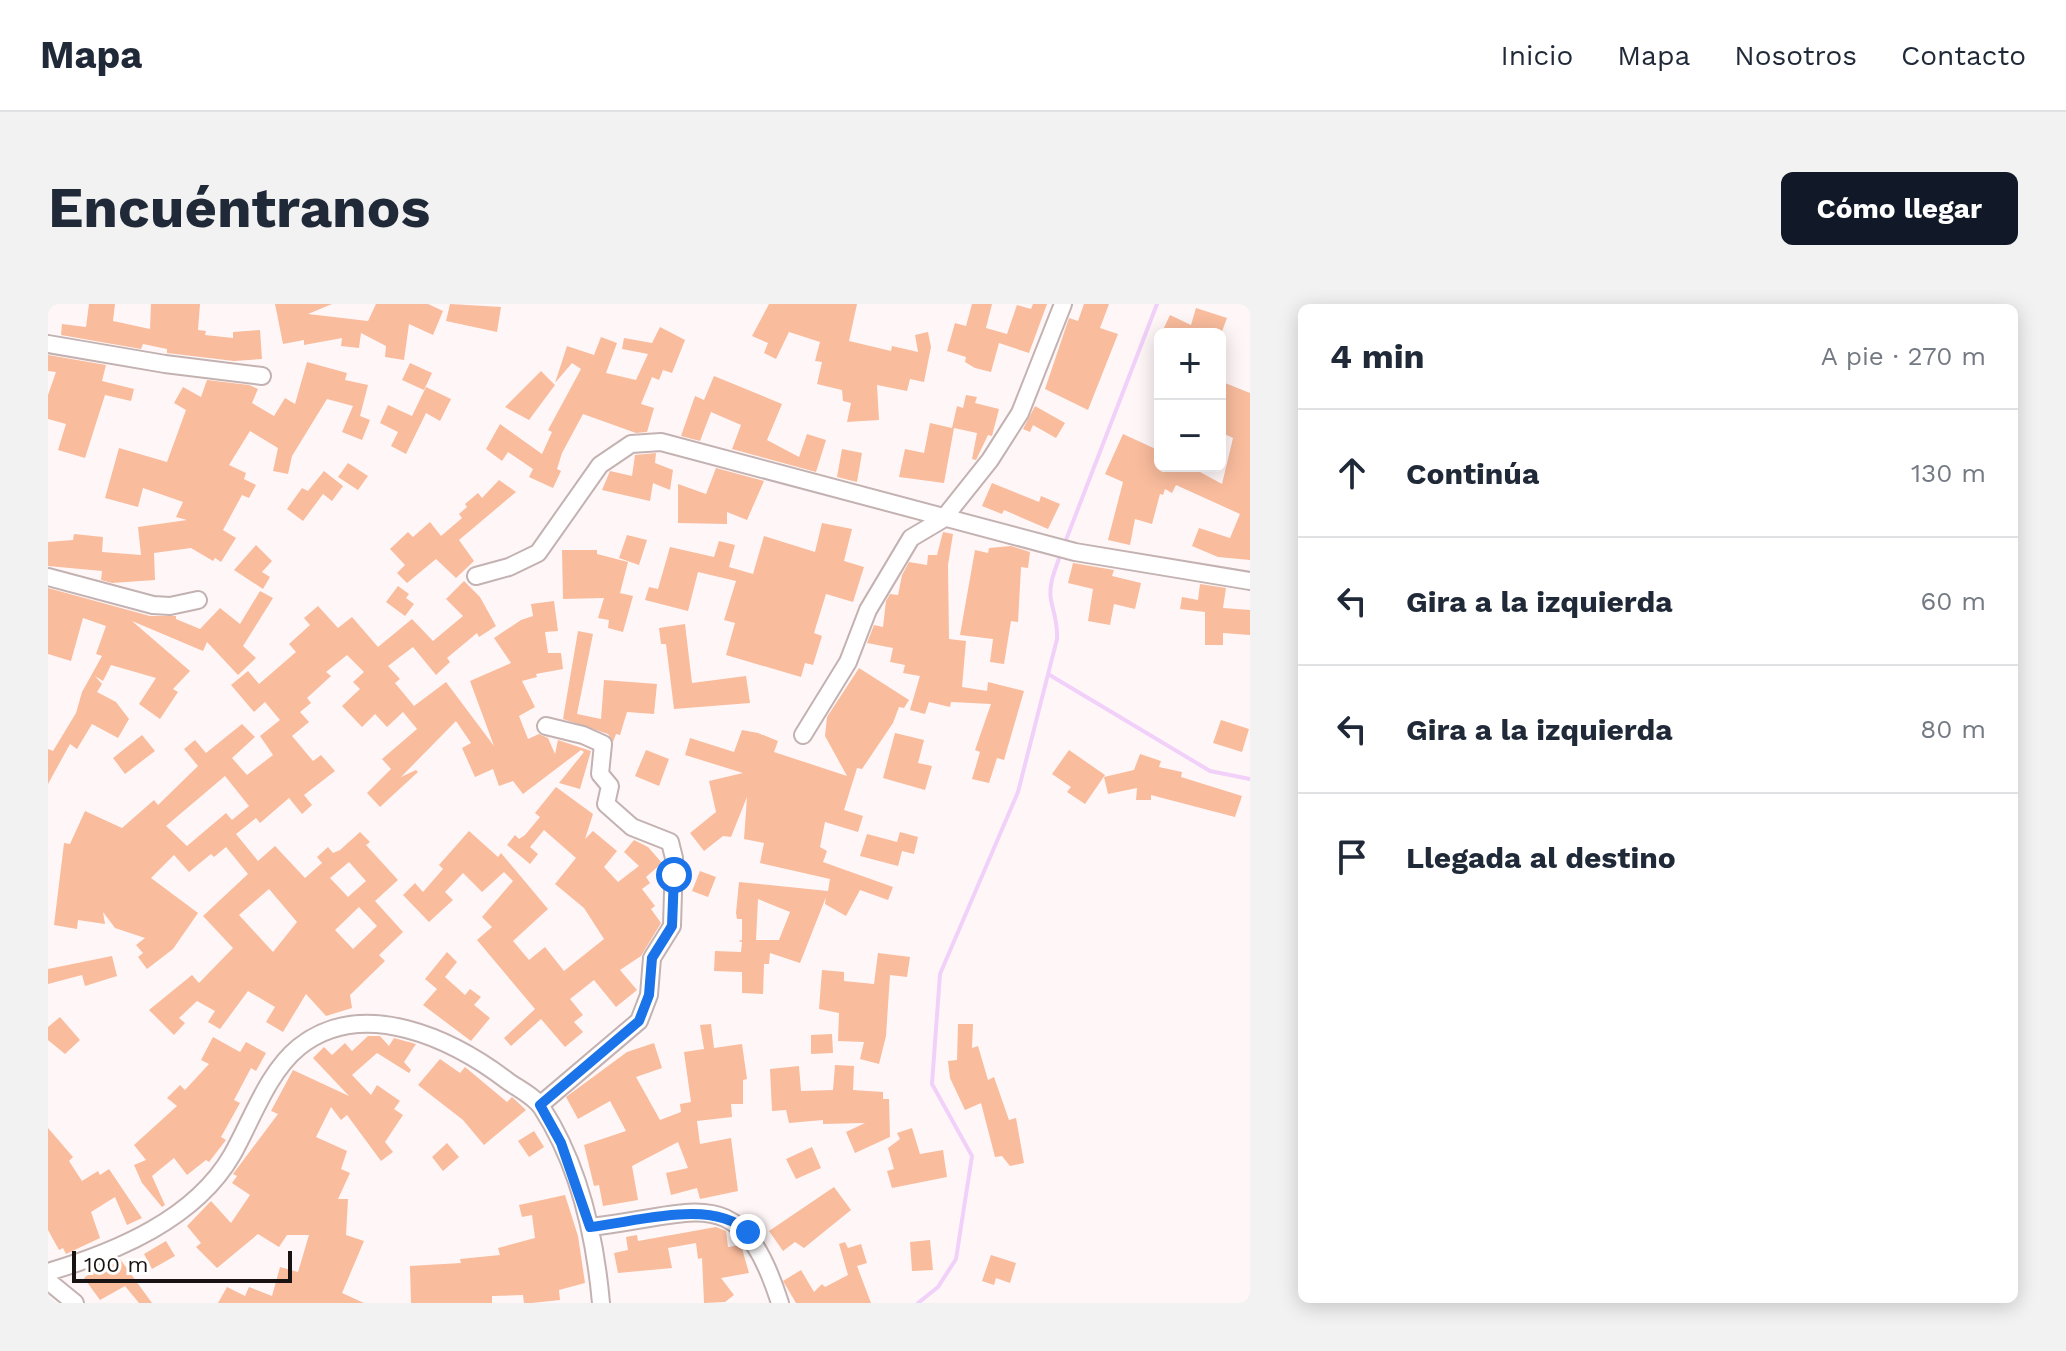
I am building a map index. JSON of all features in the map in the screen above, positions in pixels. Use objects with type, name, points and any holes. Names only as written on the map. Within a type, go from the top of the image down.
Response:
[{"type":"street","points":[[803,735],[848,662],[868,610],[911,538],[943,519],[990,460],[1020,413],[1063,304]]},
{"type":"street","points":[[48,344],[165,364],[262,376]]},
{"type":"street","points":[[476,576],[509,567],[538,553],[600,465],[631,444],[661,442],[881,498],[943,519],[1048,546],[1250,581]]},
{"type":"street","points":[[48,577],[153,605],[170,606],[198,600]]},
{"type":"street","points":[[540,1105],[639,1021],[649,995],[652,958],[672,926],[674,866],[670,842],[632,827],[606,804],[610,786],[600,774],[603,744],[583,735],[546,726]]},
{"type":"street","points":[[48,1272],[164,1224],[203,1193],[230,1159],[273,1079],[298,1048],[324,1032],[354,1023],[385,1024],[426,1036],[486,1065],[540,1105],[561,1143],[590,1227],[601,1303]]},
{"type":"street","points":[[590,1227],[706,1212],[735,1220],[762,1254],[780,1303]]},
{"type":"street","points":[[48,1281],[75,1303]]},
{"type":"building","points":[[89,304],[115,304],[113,321],[150,329],[151,304],[200,304],[198,330],[206,331],[205,335],[233,338],[233,332],[260,330],[262,359],[234,361],[167,353],[167,349],[143,344],[141,349],[61,335],[62,324],[86,327]]},
{"type":"building","points":[[275,304],[332,304],[308,314],[368,321],[376,304],[428,304],[443,311],[433,335],[409,324],[404,360],[385,357],[386,346],[361,333],[359,348],[341,346],[342,338],[304,345],[304,340],[283,344]]},
{"type":"building","points":[[450,304],[501,307],[497,332],[446,321]]},
{"type":"building","points":[[769,304],[857,304],[849,341],[891,351],[892,346],[918,352],[915,335],[928,332],[931,347],[924,382],[910,379],[907,391],[877,385],[879,420],[847,422],[851,403],[843,401],[842,390],[817,384],[822,362],[815,361],[820,342],[789,332],[776,359],[764,353],[768,343],[752,336]]},
{"type":"building","points":[[972,304],[992,304],[986,328],[1007,334],[1017,305],[1031,309],[1033,304],[1047,304],[1029,353],[999,343],[991,372],[975,368],[965,362],[966,357],[947,351],[955,323],[966,326]]},
{"type":"building","points":[[1084,304],[1109,304],[1100,328],[1118,334],[1088,410],[1045,389],[1069,318],[1078,321]]},
{"type":"building","points":[[1196,308],[1227,318],[1223,328],[1164,328],[1170,315],[1191,325]]},
{"type":"building","points":[[660,327],[685,340],[672,373],[663,370],[659,380],[652,377],[641,404],[654,408],[647,432],[636,433],[583,414],[562,453],[557,469],[561,471],[553,488],[529,477],[533,469],[508,452],[502,461],[486,449],[500,424],[542,454],[552,432],[548,430],[581,369],[572,363],[555,383],[567,346],[594,355],[601,337],[617,343],[606,373],[636,380],[648,354],[622,349],[624,338],[652,343]]},
{"type":"building","points":[[48,355],[106,365],[102,381],[134,389],[131,401],[105,395],[85,458],[58,450],[66,424],[48,419],[48,395],[56,372],[48,371]]},
{"type":"building","points":[[307,362],[347,373],[345,380],[368,385],[360,416],[370,420],[362,440],[342,432],[353,406],[327,399],[292,456],[288,474],[273,471],[278,448],[250,431],[229,465],[246,473],[244,479],[256,485],[249,498],[242,495],[223,530],[236,538],[221,562],[215,558],[213,561],[191,548],[154,553],[155,580],[112,583],[101,580],[102,571],[48,566],[48,542],[73,540],[74,534],[103,537],[102,552],[141,555],[138,527],[187,520],[176,517],[183,502],[143,488],[138,507],[105,498],[119,448],[167,462],[186,410],[174,403],[183,387],[201,397],[207,380],[249,385],[258,389],[252,403],[274,416],[285,398],[295,404]]},
{"type":"building","points":[[410,363],[432,373],[424,390],[402,380]]},
{"type":"building","points":[[541,371],[555,385],[529,420],[505,407]]},
{"type":"building","points":[[714,376],[782,404],[767,440],[799,457],[807,434],[826,440],[816,472],[732,449],[741,425],[711,412],[700,441],[681,436],[695,396],[704,400]]},
{"type":"building","points":[[1226,383],[1250,393],[1250,560],[1218,557],[1192,546],[1199,528],[1230,538],[1240,514],[1176,485],[1172,493],[1165,489],[1163,495],[1160,494],[1152,524],[1135,519],[1130,545],[1108,540],[1123,482],[1105,474],[1123,434],[1154,448],[1154,472],[1200,472],[1222,484],[1233,438],[1226,435]]},
{"type":"building","points":[[426,387],[451,399],[440,421],[426,413],[406,454],[391,446],[398,432],[380,423],[388,405],[412,416]]},
{"type":"building","points":[[966,395],[977,397],[975,403],[999,409],[992,436],[988,435],[976,460],[972,459],[977,433],[954,428],[944,483],[899,477],[905,449],[924,453],[930,423],[952,428],[957,406],[963,408]]},
{"type":"building","points":[[1035,406],[1065,423],[1056,438],[1033,425],[1030,432],[1023,429]]},
{"type":"building","points":[[842,449],[862,453],[857,482],[837,477]]},
{"type":"building","points":[[656,453],[655,463],[673,470],[670,490],[653,483],[650,501],[602,490],[610,471],[632,476],[635,455]]},
{"type":"building","points":[[348,463],[368,476],[358,490],[338,477]]},
{"type":"building","points":[[716,468],[764,481],[747,520],[727,512],[727,524],[678,523],[678,484],[706,494]]},
{"type":"building","points":[[324,471],[343,486],[332,501],[323,494],[303,521],[287,509],[302,488],[308,491]]},
{"type":"building","points":[[499,480],[516,492],[459,540],[474,561],[456,578],[436,559],[407,583],[397,573],[405,565],[390,549],[408,532],[413,537],[430,522],[441,536],[462,518],[459,514],[467,507],[465,504],[478,493],[482,498]]},
{"type":"building","points":[[992,483],[1039,502],[1041,496],[1060,504],[1048,529],[1004,510],[1002,514],[982,506]]},
{"type":"building","points":[[822,523],[852,529],[844,561],[864,567],[853,602],[826,594],[814,633],[822,636],[813,665],[805,663],[801,677],[726,655],[735,623],[724,620],[736,581],[698,572],[688,611],[645,600],[649,587],[658,589],[670,547],[714,557],[719,541],[735,545],[729,567],[753,574],[764,536],[815,552]]},
{"type":"building","points":[[943,532],[953,534],[948,565],[949,639],[966,641],[962,687],[987,691],[988,682],[1024,691],[1004,760],[997,758],[989,783],[972,779],[980,752],[975,750],[991,704],[951,702],[950,707],[929,702],[925,714],[910,710],[920,676],[903,673],[905,665],[890,662],[893,648],[867,643],[874,625],[883,627],[886,601],[890,594],[898,595],[902,575],[909,562],[927,565],[928,555],[937,555]]},
{"type":"building","points":[[627,535],[647,540],[639,565],[619,558]]},
{"type":"building","points":[[256,545],[272,561],[262,572],[270,577],[263,589],[234,570]]},
{"type":"building","points":[[1011,546],[1030,552],[1028,568],[1021,567],[1018,622],[1011,621],[1004,664],[990,662],[993,639],[960,635],[975,550],[988,553],[989,548]]},
{"type":"building","points":[[562,550],[597,550],[597,554],[628,562],[620,593],[633,596],[623,632],[608,628],[609,620],[598,618],[604,598],[563,599]]},
{"type":"building","points":[[1073,563],[1114,570],[1112,576],[1141,583],[1135,609],[1114,604],[1110,625],[1088,621],[1093,589],[1068,583]]},
{"type":"building","points":[[464,581],[480,597],[496,626],[479,637],[477,633],[447,658],[450,662],[436,675],[413,647],[388,666],[400,679],[395,683],[414,706],[446,682],[494,746],[470,681],[511,663],[494,638],[521,620],[533,616],[531,604],[554,601],[558,631],[545,632],[548,653],[561,653],[563,669],[536,674],[537,677],[522,681],[535,707],[519,716],[528,739],[539,734],[548,738],[555,754],[558,740],[591,751],[580,789],[559,783],[584,752],[581,750],[523,794],[513,781],[499,786],[493,769],[475,777],[462,748],[471,743],[456,721],[401,777],[416,770],[418,772],[380,807],[367,793],[391,769],[382,759],[417,729],[403,712],[387,727],[375,714],[362,727],[342,706],[360,689],[353,682],[364,672],[347,655],[326,672],[331,676],[307,698],[311,703],[300,712],[309,722],[292,736],[313,761],[321,755],[335,771],[304,795],[312,805],[302,814],[289,798],[260,823],[256,818],[236,834],[258,861],[275,846],[305,878],[322,863],[317,857],[328,847],[333,853],[340,850],[360,832],[370,842],[366,845],[398,880],[375,901],[403,932],[379,955],[385,961],[350,995],[352,1008],[326,1016],[306,994],[283,1032],[266,1022],[275,1007],[248,991],[220,1029],[208,1022],[215,1011],[197,1001],[179,1018],[185,1023],[174,1035],[149,1010],[192,975],[199,983],[233,948],[203,916],[248,874],[226,847],[214,857],[211,854],[189,872],[174,855],[151,878],[198,913],[173,949],[147,969],[138,957],[143,953],[136,945],[145,938],[115,928],[103,912],[105,924],[78,920],[77,929],[54,925],[64,843],[70,844],[85,811],[122,828],[154,800],[158,805],[198,766],[184,749],[195,740],[206,753],[242,724],[255,737],[232,758],[247,775],[273,755],[260,736],[280,720],[265,702],[254,712],[231,685],[248,671],[259,684],[296,652],[289,644],[310,625],[304,618],[318,606],[338,628],[352,617],[378,647],[412,619],[433,641],[463,616],[446,599]],"holes":[[[225,776],[249,806],[232,820],[226,813],[187,846],[166,826]],[[349,862],[366,881],[348,897],[330,878]],[[269,889],[297,922],[273,952],[239,915]],[[359,907],[377,926],[353,949],[335,930]]]},
{"type":"building","points":[[1200,584],[1226,588],[1223,608],[1250,610],[1250,635],[1223,633],[1223,645],[1205,645],[1205,612],[1180,609],[1182,597],[1198,600]]},
{"type":"building","points":[[398,586],[409,594],[406,598],[414,604],[405,616],[386,602]]},
{"type":"building","points":[[48,588],[150,616],[176,616],[176,619],[200,629],[220,608],[240,624],[260,591],[273,598],[243,646],[256,658],[238,675],[207,642],[203,651],[132,621],[190,671],[173,689],[178,692],[160,719],[139,704],[156,678],[111,665],[103,681],[95,676],[102,684],[97,692],[116,702],[129,719],[118,738],[92,724],[77,749],[70,744],[48,784],[48,749],[53,751],[76,713],[82,692],[102,656],[96,654],[106,626],[83,618],[71,661],[48,654]]},
{"type":"building","points":[[685,624],[692,683],[746,676],[750,703],[674,709],[666,644],[661,644],[659,628]]},
{"type":"building","points":[[578,631],[593,634],[577,714],[601,719],[604,680],[657,684],[654,714],[627,712],[620,735],[616,734],[613,742],[608,734],[563,719]]},
{"type":"building","points":[[859,668],[909,700],[904,708],[899,707],[893,723],[862,769],[857,768],[844,810],[863,816],[858,832],[825,822],[820,847],[827,851],[823,862],[893,887],[888,900],[860,890],[846,916],[825,904],[826,897],[800,963],[770,953],[769,964],[764,964],[763,994],[742,993],[742,972],[714,971],[715,951],[741,952],[742,942],[738,941],[742,940],[742,919],[737,919],[736,913],[739,882],[828,891],[830,879],[760,863],[764,843],[744,839],[747,797],[731,837],[723,836],[704,851],[690,833],[716,812],[709,781],[743,773],[685,755],[690,738],[734,752],[742,730],[758,733],[778,741],[774,752],[847,776],[825,736],[827,717]],"holes":[[[758,899],[790,912],[779,940],[756,940]]]},
{"type":"building","points":[[1221,720],[1249,729],[1242,752],[1213,743]]},
{"type":"building","points":[[895,733],[924,740],[918,763],[932,766],[925,790],[883,778]]},
{"type":"building","points":[[142,735],[155,751],[125,774],[113,758]]},
{"type":"building","points":[[646,750],[669,759],[659,786],[635,776]]},
{"type":"building","points":[[1069,750],[1105,775],[1085,804],[1067,792],[1071,787],[1052,774]]},
{"type":"building","points":[[1140,754],[1161,761],[1159,767],[1182,772],[1181,777],[1242,796],[1235,817],[1151,795],[1151,800],[1136,800],[1137,788],[1108,794],[1104,777],[1134,770]]},
{"type":"building","points":[[556,787],[593,814],[585,839],[593,831],[617,851],[604,867],[618,882],[639,866],[624,852],[634,840],[648,847],[662,863],[646,877],[650,883],[642,889],[655,906],[651,909],[661,923],[641,956],[620,970],[637,990],[616,1007],[594,980],[570,999],[583,1015],[574,1022],[583,1032],[565,1047],[541,1019],[511,1046],[504,1038],[535,1009],[477,940],[492,927],[482,917],[513,881],[504,872],[482,892],[463,873],[445,892],[453,900],[429,922],[403,895],[415,883],[423,892],[443,869],[439,865],[469,831],[498,857],[501,853],[548,909],[513,941],[529,960],[545,947],[564,971],[604,939],[584,908],[555,884],[576,858],[544,830],[530,847],[538,854],[530,864],[507,845],[515,835],[519,839],[525,835],[540,817],[535,813]]},
{"type":"building","points":[[900,832],[918,837],[914,854],[902,851],[898,866],[860,856],[867,834],[897,842]]},
{"type":"building","points":[[700,871],[716,877],[708,897],[692,891]]},
{"type":"building","points":[[447,952],[457,962],[445,977],[465,995],[470,989],[481,997],[474,1005],[490,1018],[471,1041],[423,1005],[437,989],[425,979]]},
{"type":"building","points":[[878,953],[910,957],[907,977],[890,975],[886,1036],[879,1064],[860,1059],[864,1042],[838,1041],[839,1013],[819,1009],[822,970],[844,972],[844,981],[874,984]]},
{"type":"building","points":[[112,956],[117,976],[85,986],[82,975],[48,984],[48,969]]},
{"type":"building","points":[[60,1017],[80,1040],[65,1054],[48,1040],[48,1027]]},
{"type":"building","points":[[711,1024],[714,1048],[742,1044],[747,1079],[743,1080],[743,1104],[731,1104],[732,1117],[697,1121],[700,1144],[731,1138],[738,1191],[700,1199],[697,1188],[671,1195],[666,1173],[688,1168],[678,1142],[632,1166],[638,1200],[603,1206],[599,1185],[594,1186],[584,1145],[626,1131],[610,1101],[578,1119],[566,1097],[627,1052],[654,1043],[662,1068],[636,1077],[660,1120],[681,1112],[680,1104],[691,1102],[684,1052],[704,1049],[700,1025]]},
{"type":"building","points":[[958,1024],[973,1024],[972,1048],[978,1046],[988,1080],[994,1077],[1009,1120],[1016,1118],[1024,1163],[1010,1166],[1002,1156],[995,1157],[981,1103],[965,1110],[950,1078],[948,1061],[957,1060]]},
{"type":"building","points":[[832,1034],[833,1053],[811,1054],[811,1035]]},
{"type":"building","points":[[368,1036],[380,1036],[389,1046],[394,1038],[416,1044],[404,1062],[411,1070],[409,1073],[377,1053],[352,1075],[371,1095],[377,1085],[400,1101],[394,1109],[403,1115],[385,1142],[393,1152],[381,1161],[347,1115],[341,1120],[331,1107],[316,1137],[347,1151],[341,1169],[350,1173],[338,1199],[348,1199],[346,1235],[364,1241],[342,1293],[364,1303],[218,1303],[227,1287],[245,1296],[249,1287],[272,1296],[280,1267],[298,1272],[309,1235],[287,1235],[279,1247],[258,1234],[217,1268],[196,1247],[201,1243],[187,1226],[211,1201],[231,1223],[250,1195],[232,1183],[237,1176],[233,1174],[278,1114],[271,1111],[293,1070],[349,1096],[313,1058],[324,1047],[332,1055],[345,1043],[352,1051]]},
{"type":"building","points":[[213,1037],[240,1052],[246,1042],[266,1053],[256,1071],[251,1068],[234,1100],[240,1103],[221,1137],[226,1140],[209,1162],[206,1160],[187,1175],[174,1158],[152,1176],[165,1205],[162,1207],[142,1183],[134,1165],[146,1160],[134,1145],[177,1106],[167,1098],[180,1085],[185,1090],[209,1064],[201,1060]]},
{"type":"building","points":[[440,1059],[460,1073],[465,1067],[507,1102],[512,1097],[526,1110],[484,1145],[463,1120],[418,1085]]},
{"type":"building","points":[[835,1065],[854,1066],[853,1090],[883,1092],[883,1099],[889,1099],[890,1137],[855,1153],[846,1132],[865,1123],[823,1124],[823,1120],[789,1123],[786,1110],[772,1111],[770,1069],[799,1066],[801,1091],[833,1090]]},
{"type":"building","points":[[48,1128],[73,1157],[69,1161],[82,1181],[98,1171],[100,1175],[109,1169],[142,1218],[127,1225],[115,1197],[91,1212],[100,1238],[66,1254],[63,1248],[59,1250],[48,1230]]},
{"type":"building","points":[[912,1128],[920,1154],[943,1150],[947,1177],[892,1188],[887,1171],[894,1169],[888,1148],[900,1139],[897,1133]]},
{"type":"building","points":[[534,1131],[544,1147],[529,1157],[518,1141]]},
{"type":"building","points":[[447,1143],[459,1157],[443,1171],[432,1157]]},
{"type":"building","points":[[812,1147],[821,1168],[796,1179],[786,1159]]},
{"type":"building","points":[[834,1187],[851,1210],[804,1248],[795,1242],[783,1251],[769,1231]]},
{"type":"building","points":[[565,1195],[578,1236],[585,1283],[559,1290],[560,1300],[524,1303],[523,1295],[492,1296],[492,1303],[411,1303],[410,1266],[461,1263],[460,1259],[500,1255],[498,1248],[535,1238],[532,1215],[522,1217],[519,1205]]},
{"type":"building","points":[[716,1227],[726,1231],[728,1247],[741,1245],[749,1273],[721,1278],[734,1295],[725,1302],[704,1303],[702,1258],[698,1259],[696,1243],[668,1248],[672,1268],[618,1273],[614,1253],[628,1250],[626,1237],[637,1235],[638,1241]]},
{"type":"building","points":[[930,1240],[933,1270],[912,1271],[910,1242]]},
{"type":"building","points":[[166,1241],[175,1256],[152,1269],[144,1254]]},
{"type":"building","points":[[845,1242],[848,1248],[861,1244],[867,1263],[857,1266],[871,1303],[796,1303],[783,1281],[801,1270],[814,1292],[822,1284],[825,1287],[848,1275],[839,1244]]},
{"type":"building","points":[[991,1255],[1016,1263],[1010,1283],[996,1278],[994,1285],[982,1281]]},
{"type":"building","points":[[120,1259],[152,1303],[139,1303],[125,1286],[100,1300],[84,1278],[98,1267],[102,1272]]},
{"type":"waterway","points":[[1064,545],[1157,304]]},
{"type":"waterway","points":[[918,1303],[938,1287],[956,1259],[972,1156],[932,1084],[940,974],[1018,792],[1057,639],[1051,588],[1061,553]]},
{"type":"waterway","points":[[1048,674],[1210,771],[1250,779]]},
{"type":"route","points":[[674,875],[672,926],[652,958],[649,995],[639,1021],[540,1105],[561,1143],[590,1227],[706,1212],[735,1220],[748,1232]]}]
